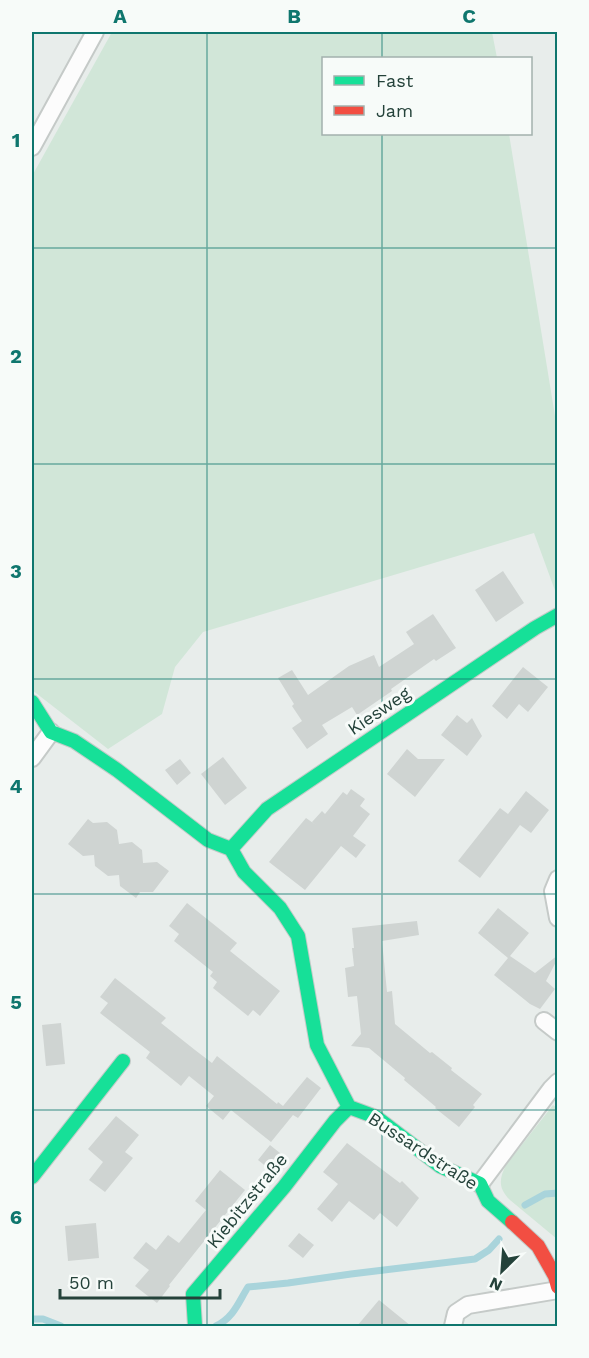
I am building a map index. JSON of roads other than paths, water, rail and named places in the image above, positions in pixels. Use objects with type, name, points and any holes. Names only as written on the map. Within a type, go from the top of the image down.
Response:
[{"type":"street","points":[[32,147],[95,32]]},
{"type":"street","name":"Kiesweg","points":[[231,849],[267,809],[535,628],[558,615]]},
{"type":"street","points":[[32,702],[51,732],[74,741],[117,770],[208,840],[231,849]]},
{"type":"street","points":[[32,758],[51,732]]},
{"type":"street","name":"Bussardstraße","points":[[231,849],[244,872],[280,908],[298,936],[317,1045],[349,1107],[376,1117],[440,1166],[480,1184],[488,1202],[538,1246],[555,1276],[558,1288],[468,1305],[456,1313],[453,1326]]},
{"type":"street","points":[[558,879],[553,891],[558,918]]},
{"type":"street","points":[[543,1021],[558,1032]]},
{"type":"street","points":[[32,1176],[123,1061]]},
{"type":"street","points":[[480,1184],[558,1082]]},
{"type":"street","name":"Kiebitzstraße","points":[[195,1326],[194,1294],[284,1187],[335,1121],[349,1107]]},
{"type":"waterway","points":[[525,1205],[545,1194],[558,1193]]},
{"type":"waterway","points":[[216,1326],[231,1314],[248,1287],[475,1259],[489,1250],[499,1239]]},
{"type":"waterway","points":[[32,1319],[43,1319],[61,1326]]}]
